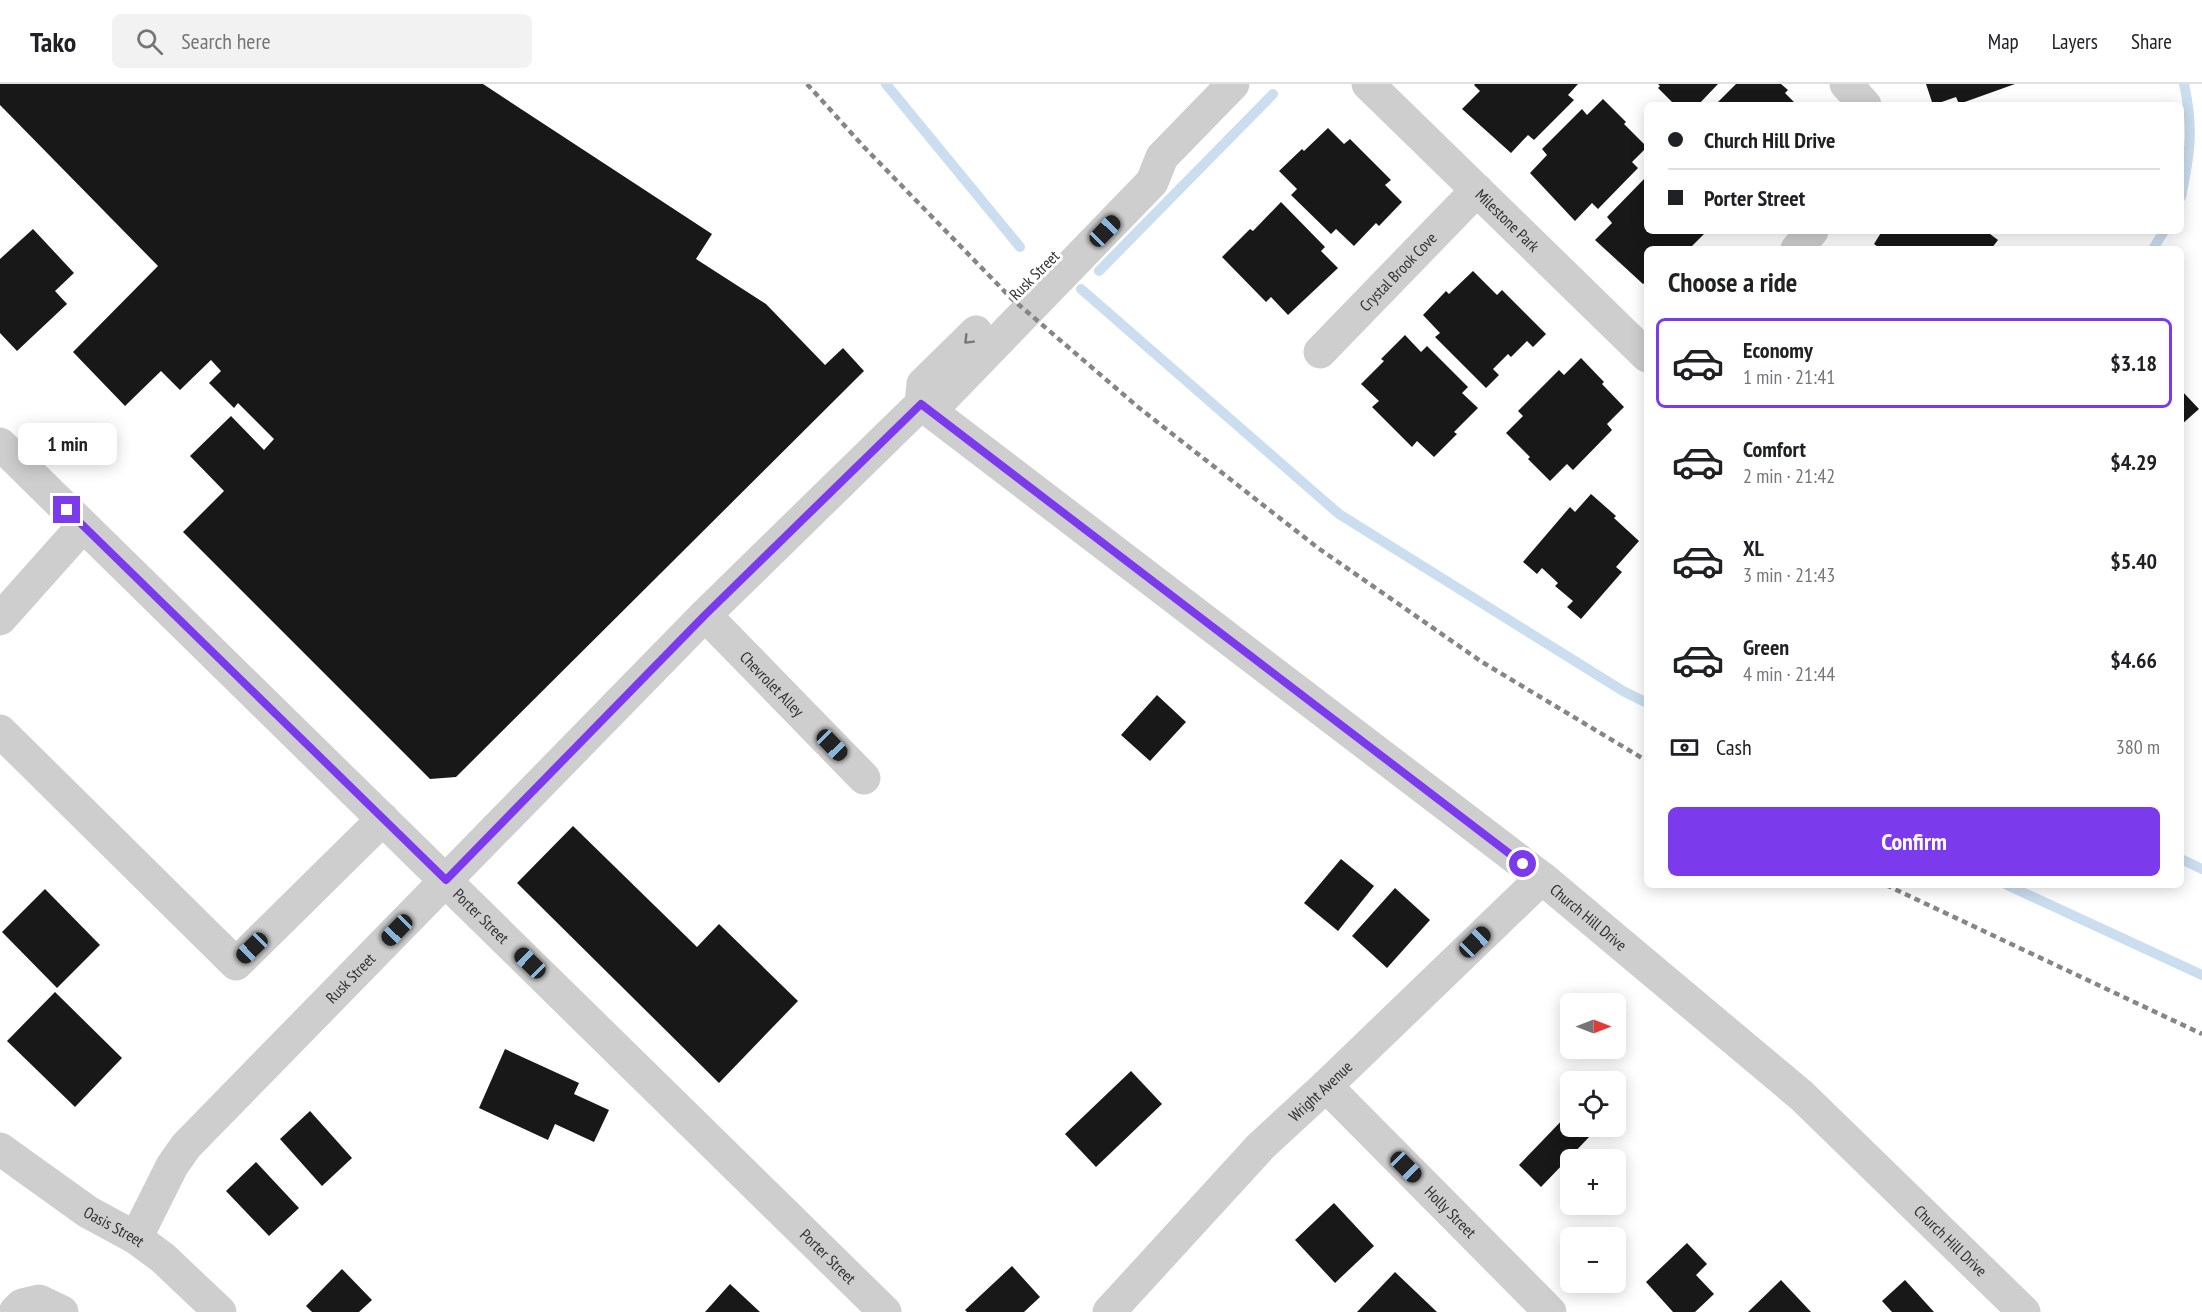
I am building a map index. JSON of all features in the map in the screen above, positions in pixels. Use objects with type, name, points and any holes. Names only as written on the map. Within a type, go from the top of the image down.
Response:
[{"type":"street","name":"Rusk Street","points":[[136,1238],[172,1166],[186,1146],[705,615],[921,404],[923,384],[1144,164],[1162,157],[1233,84]]},
{"type":"street","name":"Milestone Park","points":[[1368,84],[1644,353]]},
{"type":"street","points":[[1846,84],[1862,102]]},
{"type":"street","name":"Crystal Brook Cove","points":[[1320,352],[1477,190]]},
{"type":"street","points":[[1800,246],[1810,234]]},
{"type":"street","name":"Church Hill Drive","points":[[921,404],[1542,878],[1802,1096],[2024,1312]]},
{"type":"street","name":"Porter Street","points":[[0,444],[885,1312]]},
{"type":"street","points":[[0,619],[83,526]]},
{"type":"street","name":"Chevrolet Alley","points":[[705,615],[864,778]]},
{"type":"street","points":[[0,731],[236,964],[383,819]]},
{"type":"street","name":"Wright Avenue","points":[[1109,1312],[1261,1146],[1542,878]]},
{"type":"street","name":"Holly Street","points":[[1326,1086],[1550,1312]]},
{"type":"street","name":"Oasis Street","points":[[0,1149],[88,1212],[136,1238],[163,1258],[220,1312]]},
{"type":"street","points":[[15,1312],[22,1305],[39,1301],[62,1312]]},
{"type":"building","points":[[0,84],[483,84],[712,234],[696,259],[766,304],[825,365],[843,348],[864,371],[456,777],[430,779],[183,532],[224,491],[190,456],[231,416],[264,450],[274,439],[238,403],[234,408],[209,383],[221,371],[211,360],[180,390],[161,371],[125,406],[73,352],[158,266],[0,105]]},
{"type":"building","points":[[1475,84],[1578,84],[1568,95],[1574,100],[1534,140],[1528,135],[1511,153],[1462,109],[1480,91]]},
{"type":"building","points":[[1658,84],[1718,84],[1701,102],[1672,102],[1658,88],[1660,86]]},
{"type":"building","points":[[1736,84],[1781,84],[1788,90],[1785,93],[1794,102],[1718,102]]},
{"type":"building","points":[[1926,84],[2015,84],[1965,102],[1958,102],[1956,97],[1942,102],[1932,102]]},
{"type":"building","points":[[1603,99],[1644,144],[1644,150],[1632,162],[1638,168],[1598,209],[1592,203],[1575,221],[1530,173],[1547,155],[1542,149],[1582,109],[1587,115]]},
{"type":"building","points":[[1328,128],[1344,144],[1350,139],[1391,180],[1385,185],[1402,202],[1379,226],[1376,223],[1354,246],[1336,229],[1331,234],[1291,195],[1297,189],[1279,171]]},
{"type":"building","points":[[1644,179],[1644,234],[1704,234],[1692,246],[1644,246],[1643,284],[1595,240],[1612,223],[1607,217]]},
{"type":"building","points":[[1281,202],[1325,247],[1321,251],[1338,268],[1288,315],[1271,297],[1266,302],[1222,257],[1250,229],[1253,231]]},
{"type":"building","points":[[33,229],[74,273],[55,291],[67,304],[17,351],[0,333],[0,259]]},
{"type":"building","points":[[1880,234],[1990,234],[1998,240],[1993,246],[1877,246],[1874,244]]},
{"type":"building","points":[[1473,271],[1497,295],[1502,290],[1546,334],[1533,347],[1527,341],[1511,357],[1508,354],[1493,369],[1499,375],[1486,388],[1435,337],[1440,333],[1423,315],[1446,291],[1449,294]]},
{"type":"building","points":[[1405,335],[1421,352],[1427,346],[1468,387],[1462,393],[1478,408],[1454,432],[1457,434],[1434,457],[1417,441],[1412,447],[1372,407],[1379,401],[1361,384],[1384,361],[1381,359]]},
{"type":"building","points":[[1581,358],[1624,407],[1607,424],[1612,430],[1573,470],[1567,464],[1550,481],[1506,433],[1523,416],[1518,411],[1559,370],[1564,375]]},
{"type":"building","points":[[2184,393],[2199,409],[2184,422]]},
{"type":"building","points":[[1591,494],[1639,541],[1616,567],[1622,572],[1581,619],[1567,607],[1573,601],[1555,586],[1558,583],[1542,568],[1537,574],[1523,562],[1570,507],[1575,512]]},
{"type":"building","points":[[1157,695],[1186,722],[1150,761],[1121,735]]},
{"type":"building","points":[[573,826],[697,947],[719,924],[798,1001],[719,1083],[517,883]]},
{"type":"building","points":[[1341,859],[1374,886],[1338,931],[1304,903]]},
{"type":"building","points":[[1395,888],[1430,920],[1387,968],[1352,936]]},
{"type":"building","points":[[45,889],[100,945],[57,988],[2,932]]},
{"type":"building","points":[[55,992],[122,1058],[75,1107],[7,1041]]},
{"type":"building","points":[[505,1049],[579,1083],[574,1094],[609,1110],[594,1142],[555,1124],[548,1140],[479,1108]]},
{"type":"building","points":[[1131,1071],[1162,1104],[1096,1167],[1065,1134]]},
{"type":"building","points":[[310,1111],[352,1158],[322,1186],[280,1139]]},
{"type":"building","points":[[1560,1122],[1560,1137],[1589,1137],[1578,1149],[1560,1149],[1560,1167],[1541,1187],[1519,1165]]},
{"type":"building","points":[[256,1162],[299,1208],[269,1236],[226,1191]]},
{"type":"building","points":[[1334,1203],[1374,1246],[1335,1283],[1295,1240]]},
{"type":"building","points":[[1687,1243],[1707,1264],[1696,1275],[1714,1294],[1695,1312],[1673,1312],[1646,1282]]},
{"type":"building","points":[[1012,1266],[1040,1297],[1024,1312],[967,1312],[965,1310]]},
{"type":"building","points":[[342,1269],[372,1300],[359,1312],[312,1312],[306,1306]]},
{"type":"building","points":[[1395,1272],[1437,1312],[1357,1312]]},
{"type":"building","points":[[1781,1280],[1811,1312],[1748,1312]]},
{"type":"building","points":[[1905,1280],[1934,1312],[1892,1312],[1882,1301]]},
{"type":"building","points":[[730,1284],[760,1312],[705,1312]]},
{"type":"waterway","points":[[886,84],[1020,247]]},
{"type":"waterway","points":[[2184,84],[2189,114],[2190,141],[2184,182]]},
{"type":"waterway","points":[[1099,271],[1273,94]]},
{"type":"waterway","points":[[2155,246],[2162,234]]},
{"type":"waterway","points":[[1081,289],[1339,514],[1623,691],[1644,702]]},
{"type":"waterway","points":[[2184,860],[2202,869]]},
{"type":"waterway","points":[[2014,888],[2202,975]]},
{"type":"railway","points":[[807,84],[864,147],[1011,298],[1138,407],[1318,548],[1482,662],[1644,759]]},
{"type":"railway","points":[[1892,888],[2202,1034]]},
{"type":"route","points":[[67,510],[446,880],[705,615],[921,404],[1523,864]]}]
